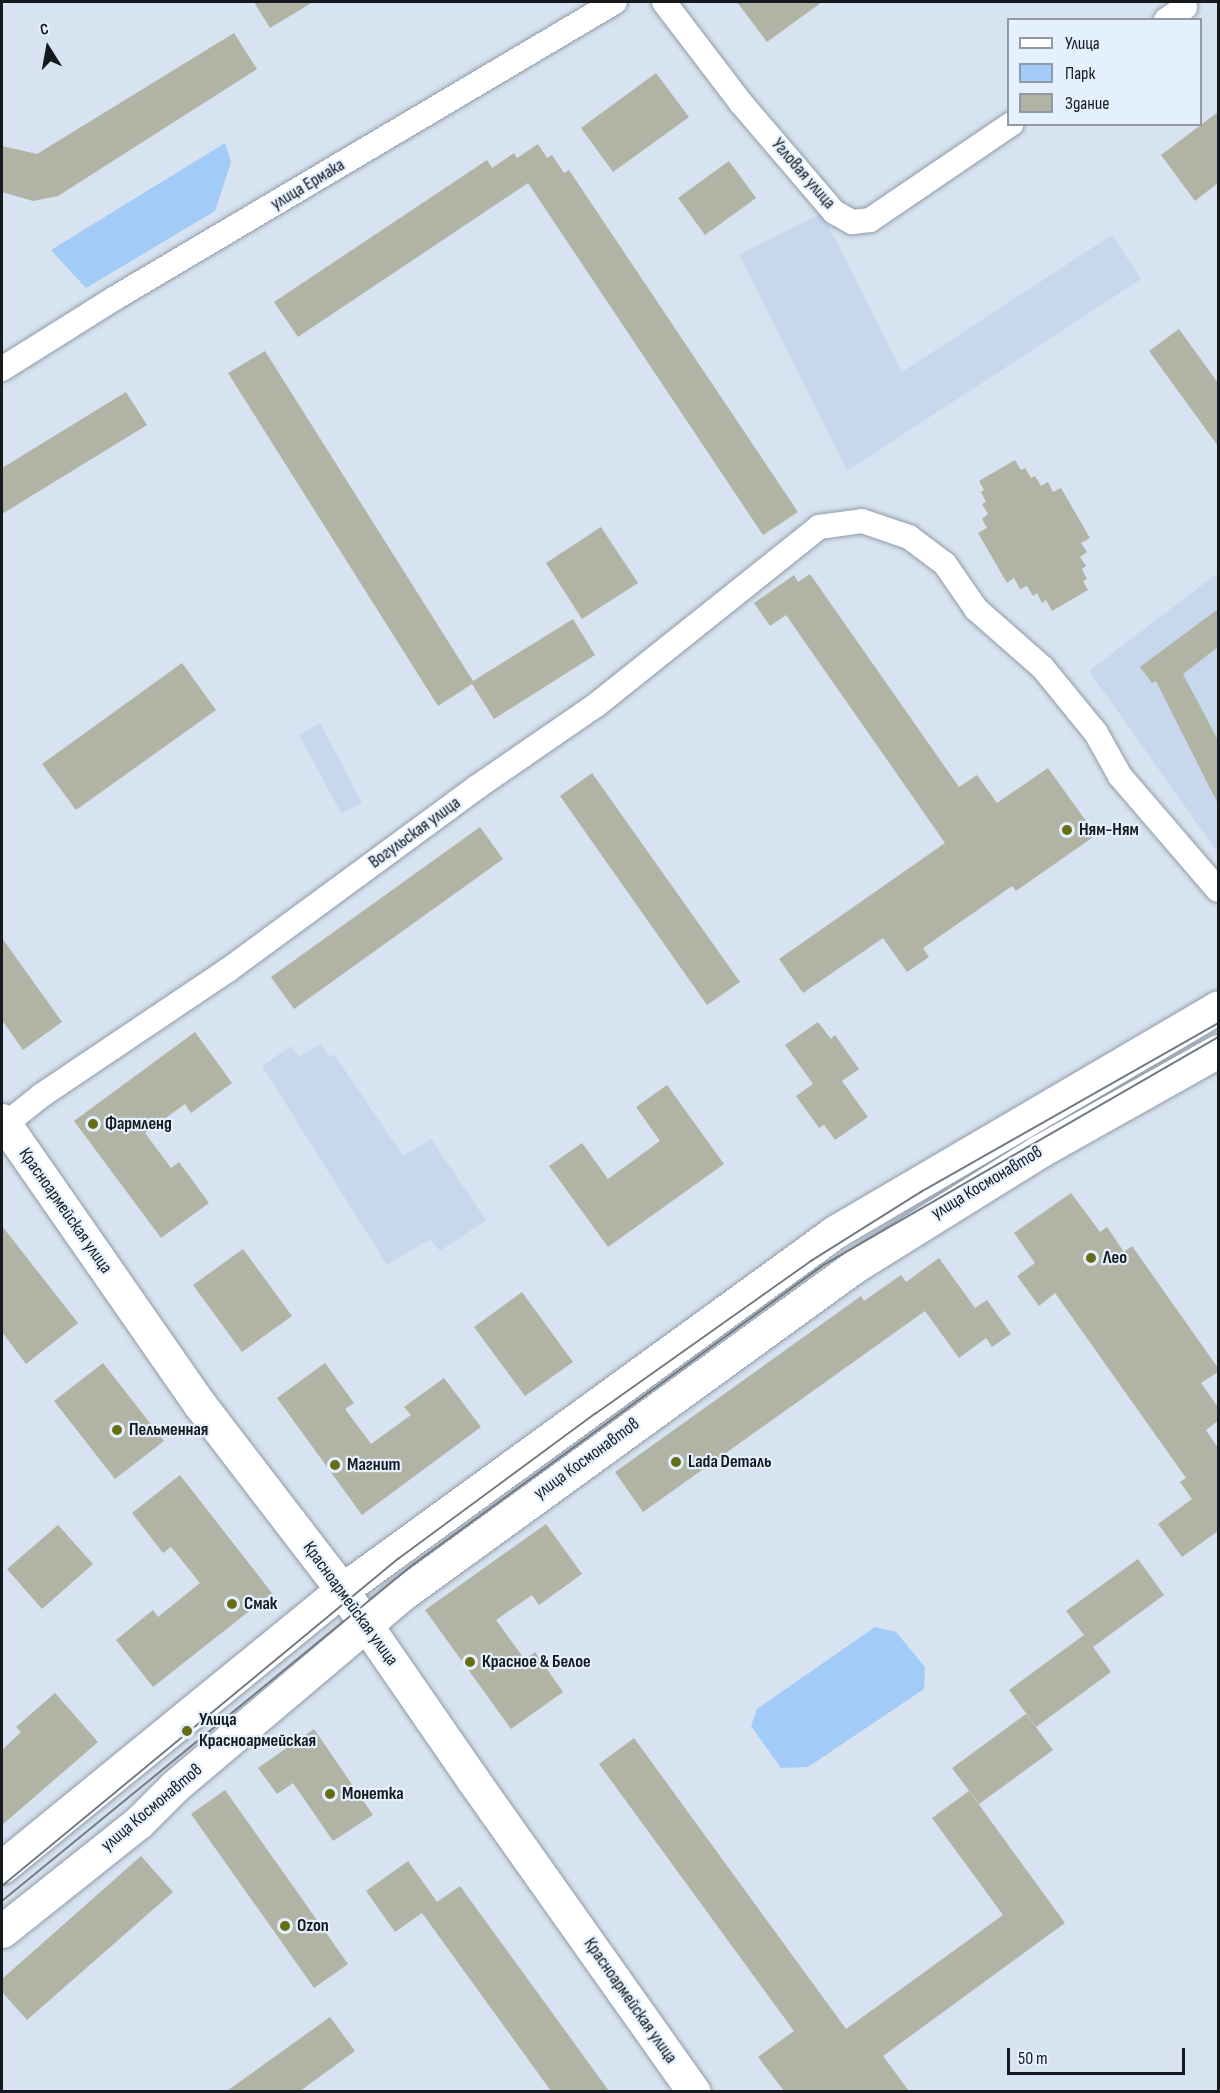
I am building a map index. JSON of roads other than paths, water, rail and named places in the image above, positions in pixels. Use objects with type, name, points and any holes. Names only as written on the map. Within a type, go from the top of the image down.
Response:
[{"type":"main road","name":"улица Космонавтов","points":[[2,1868],[342,1590],[835,1232],[1218,1007]]},
{"type":"main road","name":"улица Космонавтов","points":[[2,1931],[138,1822],[175,1786],[400,1595],[855,1266],[1038,1152],[1218,1051]]},
{"type":"main road","name":"Красноармейская улица","points":[[2,1124],[201,1406],[366,1623],[473,1780],[694,2091]]},
{"type":"street","name":"улица Ермака","points":[[2,369],[115,298],[615,2]]},
{"type":"street","name":"Угловая улица","points":[[664,2],[764,130],[834,212],[852,222],[870,220],[1008,126]]},
{"type":"street","name":"Вогульская улица","points":[[2,1124],[228,970],[477,787],[596,706],[819,527],[861,521],[909,537],[945,564],[976,609],[1043,669],[1096,733],[1120,776],[1218,890]]},
{"type":"tram line","points":[[2,1886],[398,1559],[595,1414],[811,1261],[921,1192],[1218,1023]]},
{"type":"tram line","points":[[2,1901],[414,1564],[822,1266],[1218,1037]]},
{"type":"place","name":"Ням-Ням","points":[[1067,830]]},
{"type":"place","name":"Фармленд","points":[[93,1124]]},
{"type":"place","name":"Лео","points":[[1091,1258]]},
{"type":"place","name":"Пельменная","points":[[117,1430]]},
{"type":"place","name":"Lada Dеталь","points":[[676,1462]]},
{"type":"place","name":"Магнит","points":[[335,1465]]},
{"type":"place","name":"Смак","points":[[232,1604]]},
{"type":"place","name":"Красное & Белое","points":[[470,1662]]},
{"type":"place","name":"Улица Красноармейская","points":[[187,1731]]},
{"type":"place","name":"Монетка","points":[[330,1794]]},
{"type":"place","name":"Ozon","points":[[285,1926]]}]
